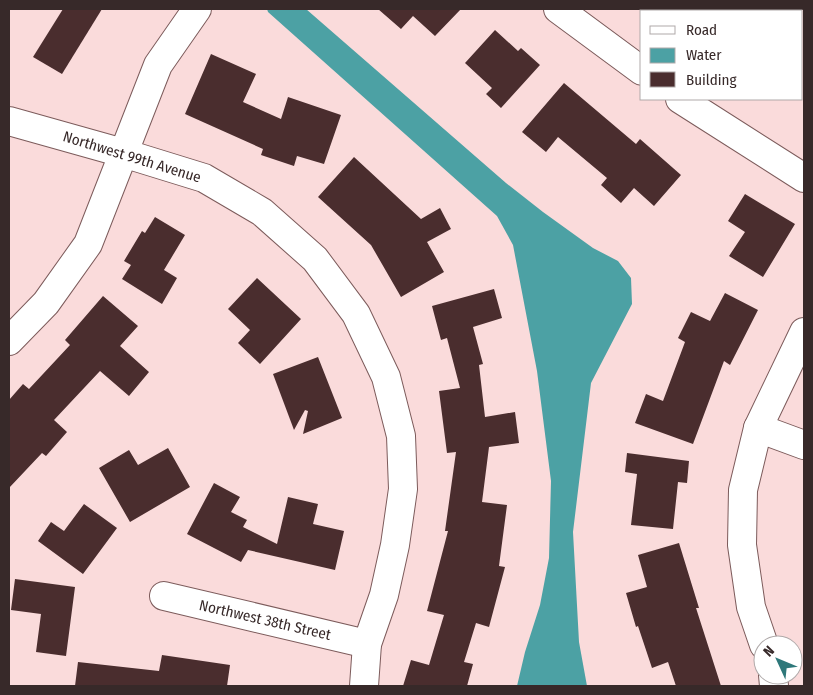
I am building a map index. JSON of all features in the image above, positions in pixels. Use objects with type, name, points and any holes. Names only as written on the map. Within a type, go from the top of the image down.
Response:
[{"type":"street","points":[[9,341],[46,303],[88,244],[158,65],[197,9]]},
{"type":"street","points":[[558,9],[640,70]]},
{"type":"street","points":[[682,100],[804,178]]},
{"type":"street","name":"Northwest 99th Avenue","points":[[9,121],[204,178],[262,212],[315,259],[356,314],[386,377],[401,436],[403,488],[395,545],[384,595],[367,644],[364,686]]},
{"type":"street","points":[[760,635],[750,607],[742,545],[743,490],[758,428],[804,332]]},
{"type":"street","points":[[758,428],[804,445]]},
{"type":"street","name":"Northwest 38th Street","points":[[164,596],[367,644]]},
{"type":"water","points":[[267,9],[306,9],[506,183],[593,248],[618,261],[631,278],[632,304],[591,383],[573,532],[579,642],[587,686],[517,686],[525,652],[540,605],[549,558],[551,481],[537,371],[513,245],[497,216],[268,12]]},
{"type":"building","points":[[63,9],[102,9],[62,74],[33,57]]},
{"type":"building","points":[[378,9],[461,9],[435,36],[413,16],[401,29]]},
{"type":"building","points":[[495,30],[518,51],[521,48],[540,65],[501,108],[486,94],[492,88],[465,63]]},
{"type":"building","points":[[211,54],[256,74],[243,102],[281,119],[288,97],[341,115],[324,164],[297,156],[294,166],[261,155],[263,149],[185,114]]},
{"type":"building","points":[[564,83],[636,144],[640,139],[681,175],[654,206],[634,188],[621,203],[601,185],[607,178],[558,137],[546,152],[522,132]]},
{"type":"building","points":[[354,157],[421,219],[440,208],[451,229],[427,242],[444,272],[401,297],[371,245],[318,197]]},
{"type":"building","points":[[745,194],[795,224],[763,277],[729,256],[745,232],[728,221]]},
{"type":"building","points":[[155,217],[185,235],[164,270],[177,278],[162,304],[122,279],[131,265],[124,261],[142,231],[145,233]]},
{"type":"building","points":[[257,278],[301,319],[260,364],[238,343],[250,330],[228,309]]},
{"type":"building","points":[[494,289],[502,318],[473,327],[483,364],[479,365],[485,417],[515,412],[519,443],[489,447],[482,502],[507,505],[499,566],[505,567],[489,627],[476,623],[464,662],[473,664],[467,686],[403,686],[411,660],[429,665],[444,615],[427,611],[448,531],[445,531],[456,452],[447,453],[439,391],[460,388],[447,338],[441,340],[432,306]]},
{"type":"building","points":[[725,293],[758,310],[730,365],[724,361],[693,444],[635,423],[646,394],[663,401],[685,342],[678,338],[691,312],[710,321]]},
{"type":"building","points":[[103,296],[138,326],[120,346],[149,372],[129,396],[100,371],[54,420],[67,432],[46,456],[42,453],[9,488],[9,400],[23,384],[29,389],[70,345],[65,340]]},
{"type":"building","points":[[318,357],[342,418],[303,434],[308,411],[305,410],[294,430],[273,374]]},
{"type":"building","points":[[168,448],[190,487],[130,522],[99,468],[129,450],[138,465]]},
{"type":"building","points":[[627,453],[689,461],[687,483],[678,482],[673,529],[631,525],[637,474],[625,472]]},
{"type":"building","points":[[214,483],[240,497],[231,512],[247,520],[243,527],[277,544],[288,497],[318,504],[313,524],[344,531],[335,570],[248,550],[241,562],[187,534]]},
{"type":"building","points":[[84,504],[117,528],[83,574],[38,541],[51,522],[64,531]]},
{"type":"building","points":[[679,543],[699,608],[696,608],[721,686],[676,686],[668,662],[652,668],[638,626],[636,627],[626,593],[647,587],[638,555]]},
{"type":"building","points":[[15,579],[75,587],[66,656],[36,652],[41,614],[11,610]]},
{"type":"building","points":[[162,655],[230,665],[227,686],[75,686],[78,662],[159,671]]}]
